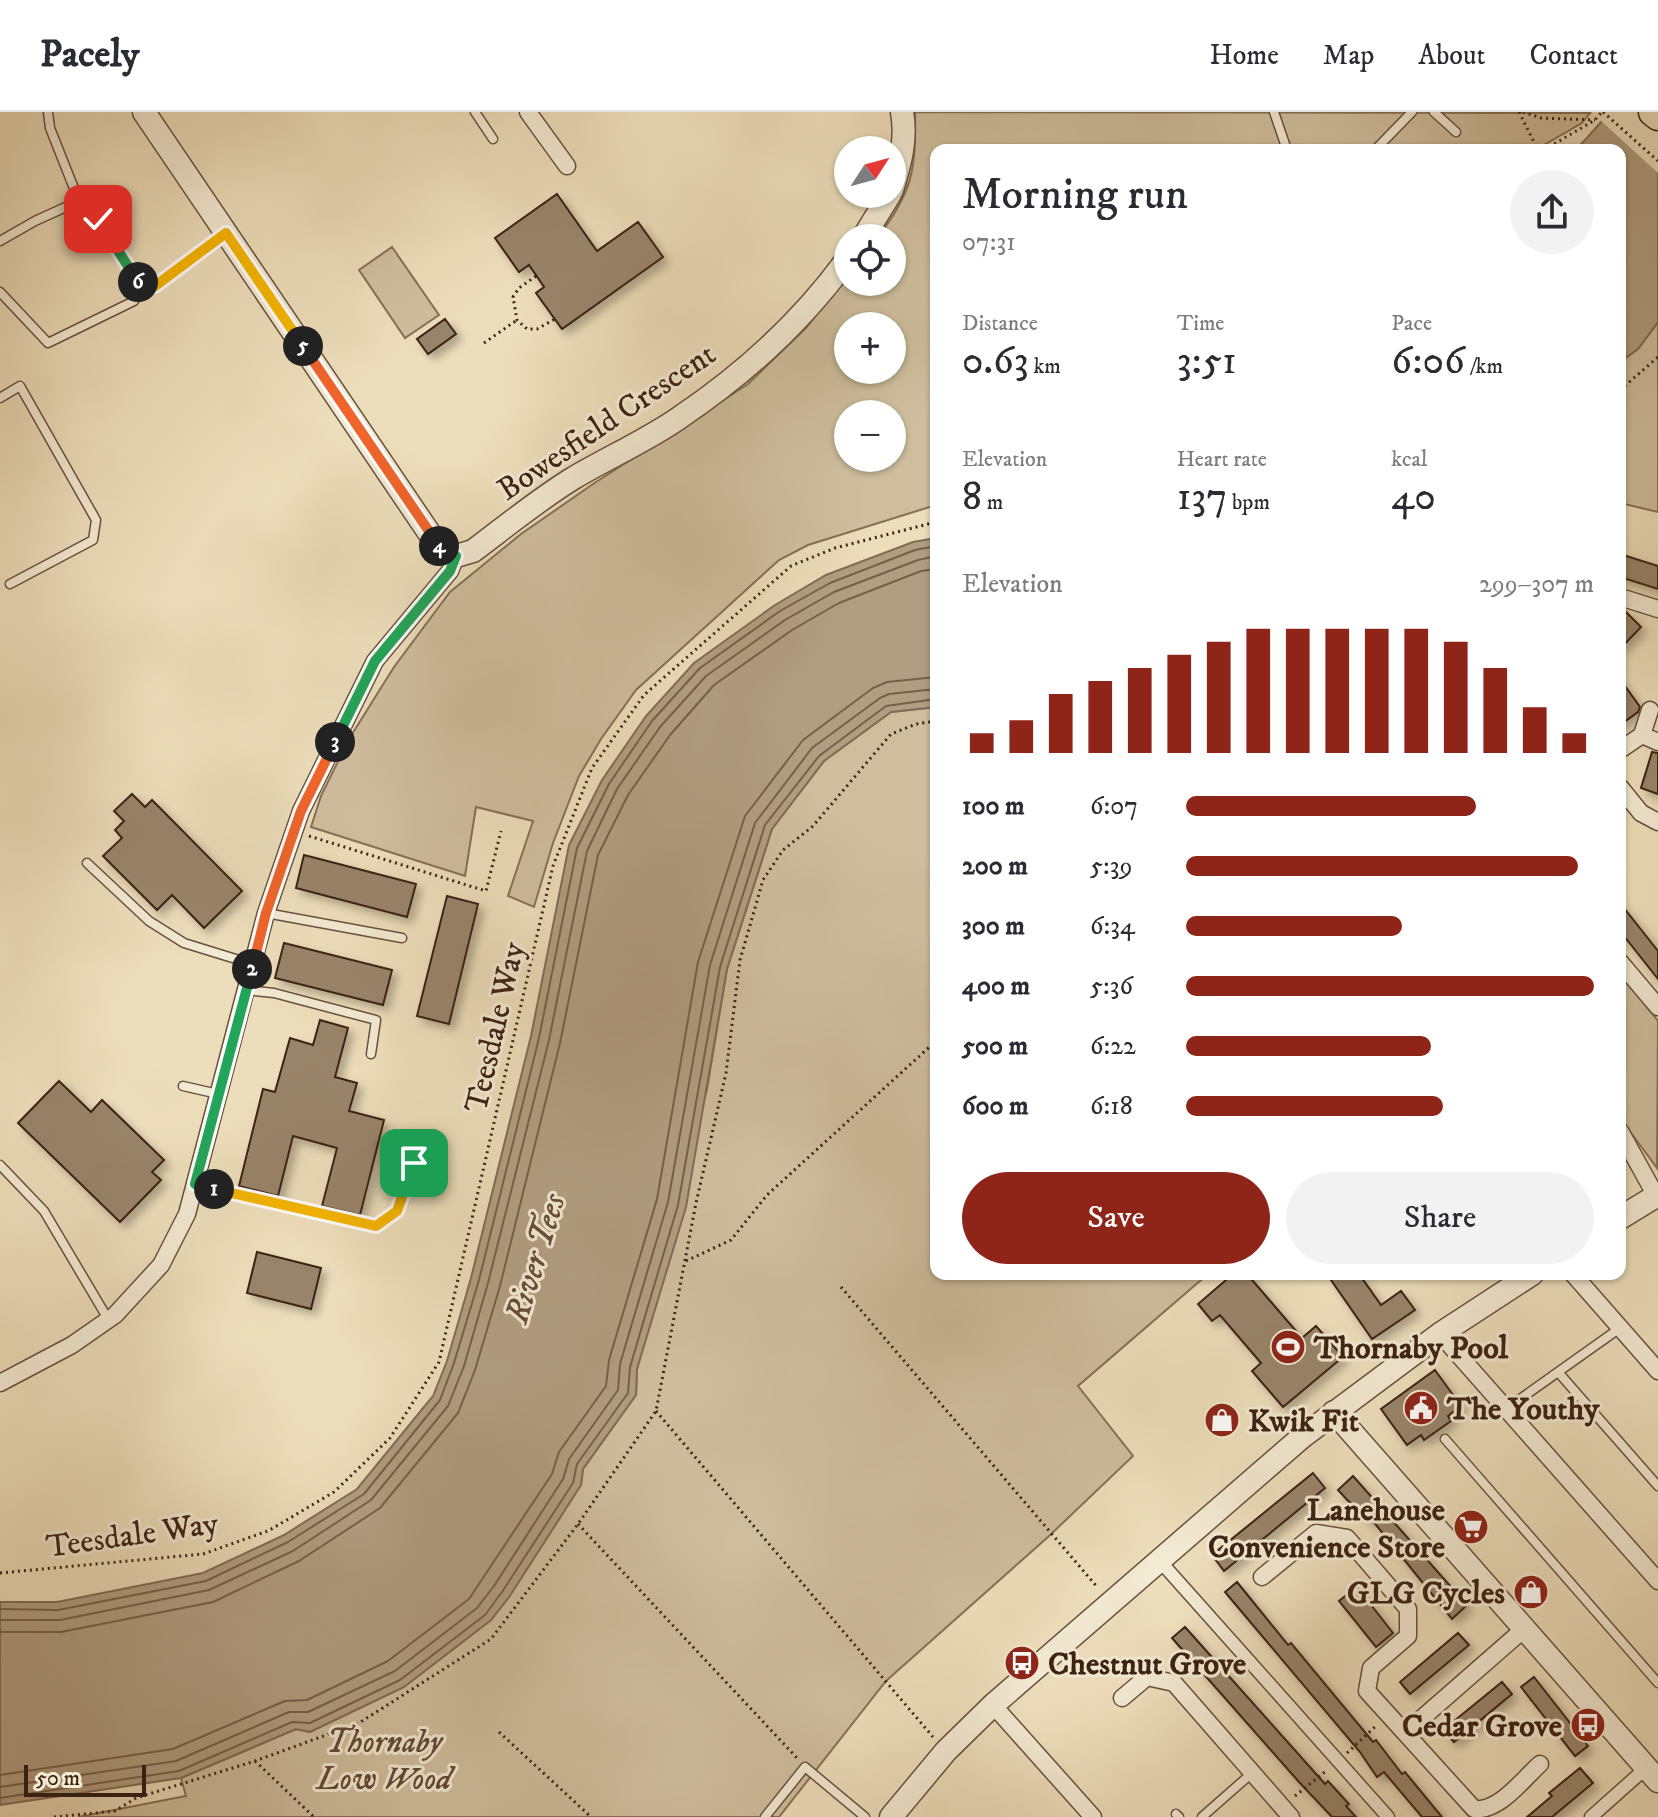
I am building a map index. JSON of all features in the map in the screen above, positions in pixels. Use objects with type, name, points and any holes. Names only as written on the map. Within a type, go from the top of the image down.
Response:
[{"type":"highway","points":[[1653,112],[1658,116]]},
{"type":"street","points":[[0,1383],[72,1345],[108,1320],[161,1265],[187,1214],[266,913],[301,811],[375,661],[450,571],[456,556],[438,546],[144,112]]},
{"type":"street","points":[[528,112],[567,166]]},
{"type":"street","points":[[902,112],[903,136]]},
{"type":"street","name":"Bowesfield Crescent","points":[[456,556],[473,551],[570,481],[677,420],[715,392],[783,333],[834,277]]},
{"type":"street","points":[[1626,599],[1658,609]]},
{"type":"street","points":[[1626,746],[1642,735],[1650,710]]},
{"type":"street","points":[[1642,735],[1658,742]]},
{"type":"street","points":[[1626,794],[1641,813],[1658,822]]},
{"type":"street","points":[[1626,969],[1658,1007]]},
{"type":"street","points":[[1626,1142],[1657,1196],[1626,1214]]},
{"type":"street","points":[[891,1817],[946,1751],[993,1705],[1159,1560],[1334,1412],[1440,1334],[1523,1280]]},
{"type":"street","points":[[1578,1280],[1658,1371]]},
{"type":"street","points":[[1440,1334],[1658,1581]]},
{"type":"street","points":[[1334,1412],[1652,1774],[1591,1817]]},
{"type":"street","points":[[1262,1577],[1316,1533],[1347,1538],[1408,1609],[1408,1636],[1371,1668],[1367,1691],[1474,1809],[1484,1810],[1497,1803],[1540,1764]]},
{"type":"street","points":[[1159,1560],[1388,1817]]},
{"type":"street","points":[[1405,1733],[1524,1629]]},
{"type":"street","points":[[1122,1698],[1147,1677],[1174,1683],[1291,1817]]},
{"type":"street","points":[[993,1705],[1093,1817]]},
{"type":"lane","points":[[48,112],[50,128],[79,201],[98,219],[140,285],[155,286],[226,233]]},
{"type":"lane","points":[[475,112],[493,139]]},
{"type":"lane","points":[[1274,112],[1285,144]]},
{"type":"lane","points":[[1381,144],[1412,112]]},
{"type":"lane","points":[[1434,112],[1456,132]]},
{"type":"lane","points":[[1397,127],[1405,135]]},
{"type":"lane","points":[[0,241],[79,201]]},
{"type":"lane","points":[[0,292],[48,343],[134,301],[145,285]]},
{"type":"lane","points":[[0,398],[20,386],[96,520],[93,540],[10,584]]},
{"type":"lane","points":[[87,863],[149,921],[184,943],[253,964]]},
{"type":"lane","points":[[266,913],[402,938]]},
{"type":"lane","points":[[246,990],[274,993],[376,1020],[371,1054]]},
{"type":"lane","points":[[183,1086],[219,1095]]},
{"type":"lane","points":[[195,1184],[376,1226],[397,1211],[414,1163]]},
{"type":"lane","points":[[0,1165],[44,1211],[108,1320]]},
{"type":"lane","points":[[1506,1409],[1620,1328]]},
{"type":"lane","points":[[1558,1372],[1658,1486]]},
{"type":"lane","points":[[1445,1439],[1658,1683]]},
{"type":"lane","points":[[765,1817],[805,1767],[865,1817]]},
{"type":"lane","points":[[1202,1817],[1252,1773]]},
{"type":"path","points":[[1521,112],[1541,118],[1595,120]]},
{"type":"path","points":[[1521,112],[1535,144]]},
{"type":"path","points":[[1554,144],[1603,112],[1658,161]]},
{"type":"path","points":[[536,276],[519,288],[513,297],[517,320],[527,329],[537,329],[555,319]]},
{"type":"path","points":[[484,343],[517,320]]},
{"type":"path","points":[[1626,385],[1658,357]]},
{"type":"path","name":"Teesdale Way","points":[[0,1573],[203,1554],[255,1536],[334,1492],[390,1438],[439,1362],[553,866],[592,768],[644,695],[791,566],[835,548],[930,524]]},
{"type":"path","points":[[54,1817],[115,1811],[136,1798],[255,1761],[359,1723],[491,1639],[578,1524],[656,1411],[684,1262],[726,1073],[740,960],[763,880],[783,850],[813,826],[891,734],[930,722]]},
{"type":"path","points":[[294,831],[486,891],[501,831]]},
{"type":"path","points":[[684,1262],[731,1240],[767,1195],[930,1046]]},
{"type":"path","points":[[841,1287],[1110,1602]]},
{"type":"path","points":[[656,1411],[946,1751]]},
{"type":"path","points":[[578,1524],[805,1767]]},
{"type":"path","points":[[499,1732],[591,1817]]},
{"type":"path","points":[[255,1761],[314,1817]]},
{"type":"green space","points":[[915,112],[1590,113],[1582,123],[1545,144],[930,144],[930,507],[808,545],[779,560],[636,690],[579,776],[553,843],[534,907],[508,896],[533,821],[476,807],[465,876],[311,827],[321,796],[349,739],[394,667],[450,592],[521,534],[748,384],[806,328],[834,293],[834,296],[906,296],[906,224],[888,224],[897,208],[906,208],[906,190],[910,179]]},
{"type":"green space","points":[[392,247],[439,315],[405,338],[359,270]]},
{"type":"green space","points":[[1658,322],[1658,512],[1626,504],[1626,358],[1638,349]]},
{"type":"green space","name":"Thornaby Low Wood","points":[[930,708],[930,1280],[1201,1280],[1078,1386],[1133,1456],[1048,1537],[886,1681],[779,1817],[78,1817],[186,1796],[181,1778],[296,1729],[310,1732],[404,1687],[491,1620],[509,1597],[581,1485],[583,1469],[636,1395],[637,1369],[707,1089],[727,969],[772,829],[824,761],[891,712]]},
{"type":"green space","points":[[1626,981],[1658,1021],[1657,1168],[1626,1126]]},
{"type":"water","points":[[1610,112],[1658,112],[1658,322],[1638,349],[1626,358],[1626,144],[1581,144]]},
{"type":"water","name":"River Tees","points":[[930,539],[930,708],[891,712],[824,761],[772,829],[727,969],[686,1207],[637,1369],[636,1395],[583,1469],[581,1485],[509,1597],[491,1620],[404,1687],[310,1732],[296,1729],[181,1778],[0,1805],[0,1602],[57,1602],[203,1573],[284,1535],[357,1489],[433,1396],[447,1361],[471,1278],[531,1036],[569,845],[602,780],[646,716],[694,663],[775,605],[826,575],[913,542]]},
{"type":"pier","points":[[1604,112],[1658,112],[1658,173],[1599,119]]},
{"type":"building","points":[[557,194],[597,251],[638,222],[663,257],[562,329],[536,293],[544,287],[529,265],[519,272],[495,238]]},
{"type":"building","points":[[445,319],[456,334],[428,354],[417,339]]},
{"type":"building","points":[[1626,556],[1658,566],[1658,589],[1626,579]]},
{"type":"building","points":[[1626,612],[1641,627],[1626,643]]},
{"type":"building","points":[[1626,687],[1640,707],[1626,721]]},
{"type":"building","points":[[1652,752],[1658,753],[1658,794],[1641,788]]},
{"type":"building","points":[[132,794],[145,807],[152,800],[242,891],[204,928],[172,895],[157,910],[103,856],[122,838],[115,830],[124,821],[114,811]]},
{"type":"building","points":[[304,855],[416,884],[407,917],[296,888]]},
{"type":"building","points":[[447,896],[478,904],[449,1024],[417,1016]]},
{"type":"building","points":[[1626,911],[1658,951],[1658,979],[1626,939]]},
{"type":"building","points":[[284,943],[392,970],[383,1005],[275,978]]},
{"type":"building","points":[[320,1020],[348,1028],[335,1077],[357,1083],[349,1111],[384,1120],[360,1215],[322,1206],[337,1148],[293,1136],[278,1196],[239,1186],[263,1089],[275,1092],[290,1038],[313,1045]]},
{"type":"building","points":[[59,1081],[91,1112],[102,1100],[164,1160],[152,1172],[161,1180],[120,1222],[18,1123]]},
{"type":"building","points":[[257,1252],[321,1268],[311,1309],[247,1293]]},
{"type":"building","name":"Thornaby Pool","points":[[1226,1280],[1252,1280],[1302,1338],[1316,1326],[1343,1357],[1283,1407],[1252,1371],[1261,1363],[1220,1315],[1212,1321],[1198,1304]]},
{"type":"building","points":[[1331,1280],[1363,1280],[1381,1305],[1401,1291],[1415,1310],[1372,1339]]},
{"type":"building","name":"The Youthy","points":[[1435,1370],[1461,1406],[1448,1416],[1451,1421],[1424,1440],[1421,1435],[1407,1445],[1381,1409]]},
{"type":"building","points":[[1313,1473],[1325,1488],[1224,1571],[1212,1555]]},
{"type":"building","points":[[1353,1476],[1467,1605],[1452,1619],[1368,1515],[1365,1519],[1338,1490]]},
{"type":"building","points":[[1237,1582],[1288,1645],[1291,1643],[1373,1742],[1376,1740],[1442,1817],[1422,1817],[1384,1772],[1377,1777],[1360,1752],[1225,1592]]},
{"type":"building","points":[[1357,1587],[1393,1633],[1376,1647],[1339,1601]]},
{"type":"building","points":[[1185,1627],[1325,1784],[1328,1781],[1349,1804],[1346,1806],[1356,1817],[1332,1817],[1299,1782],[1172,1638]]},
{"type":"building","points":[[1458,1633],[1469,1645],[1410,1694],[1400,1682]]},
{"type":"building","points":[[1534,1677],[1588,1746],[1575,1756],[1521,1687]]},
{"type":"building","points":[[1502,1682],[1512,1694],[1454,1742],[1443,1730]]},
{"type":"building","points":[[1580,1768],[1593,1783],[1552,1817],[1527,1817],[1552,1796],[1549,1793]]},
{"type":"place","name":"Thornaby Pool","points":[[1288,1347]]},
{"type":"place","name":"The Youthy","points":[[1421,1408]]},
{"type":"place","name":"Kwik Fit","points":[[1222,1420]]},
{"type":"place","name":"Lanehouse Convenience Store","points":[[1471,1527]]},
{"type":"place","name":"GLG Cycles","points":[[1531,1592]]},
{"type":"place","name":"Chestnut Grove","points":[[1022,1663]]},
{"type":"place","name":"Cedar Grove","points":[[1588,1725]]},
{"type":"route","points":[[98,219],[140,285],[155,286],[226,233],[438,546],[456,556],[450,571],[375,661],[301,811],[266,913],[195,1184],[376,1226],[397,1211],[414,1163]]}]
